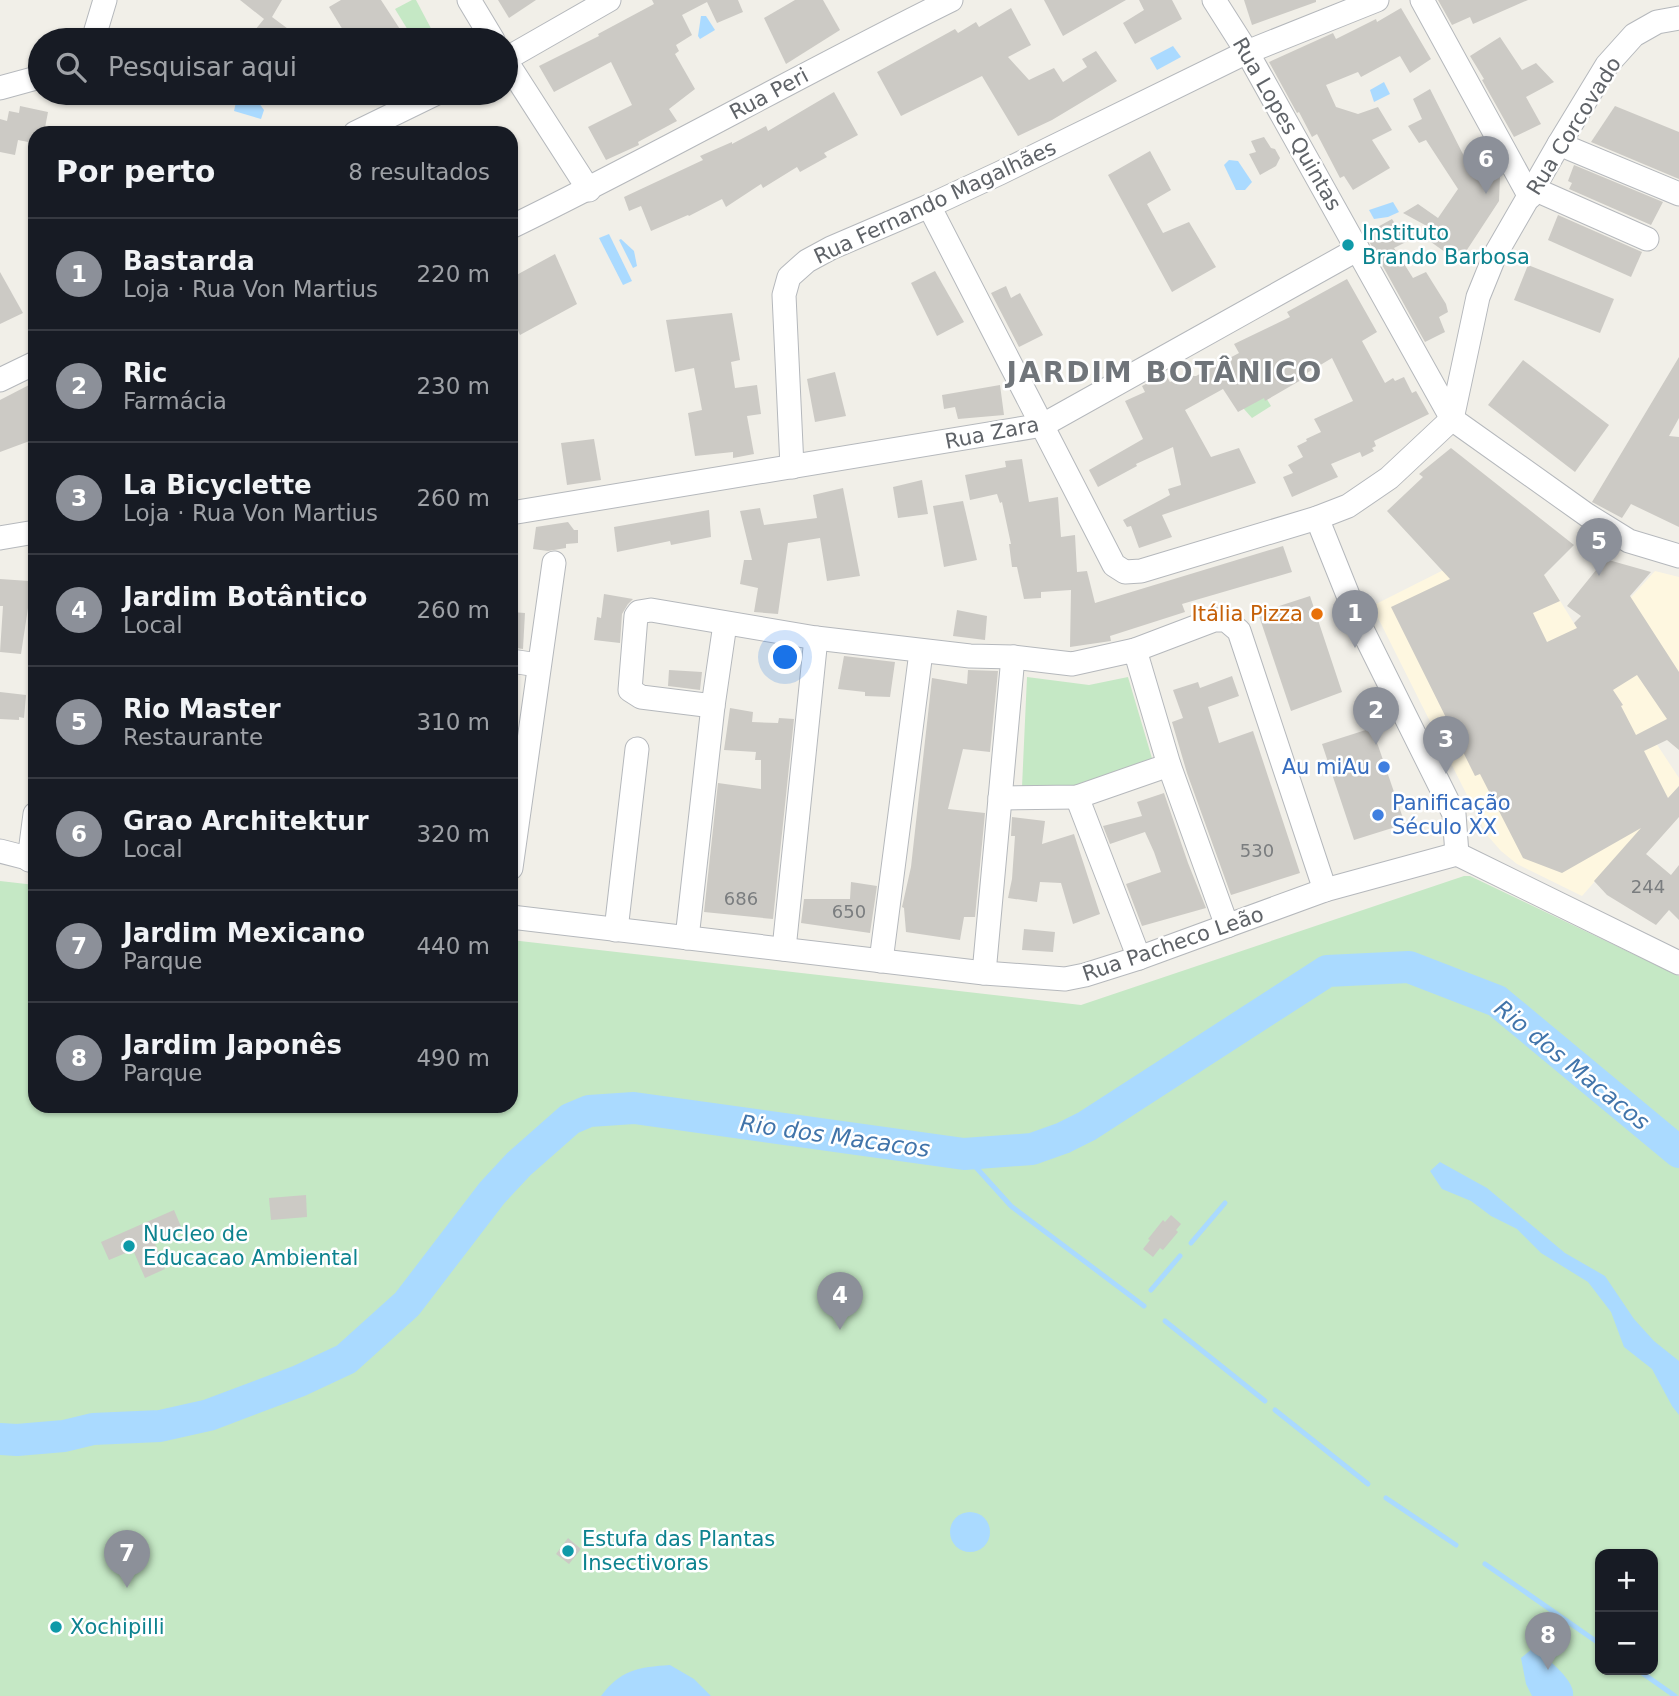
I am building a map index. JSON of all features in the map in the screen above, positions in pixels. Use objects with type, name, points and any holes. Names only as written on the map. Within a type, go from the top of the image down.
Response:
[{"type":"street","points":[[97,28],[105,0]]},
{"type":"street","points":[[469,0],[486,28]]},
{"type":"street","points":[[518,53],[608,0]]},
{"type":"street","name":"Rua Peri","points":[[518,224],[589,190],[870,40],[951,0]]},
{"type":"street","name":"Rua Lopes Quintas","points":[[1214,0],[1247,52],[1452,419],[1587,515],[1629,541],[1679,556]]},
{"type":"street","name":"Rua Fernando Magalhães","points":[[792,467],[785,295],[789,277],[807,261],[929,206],[1247,52],[1377,0]]},
{"type":"street","points":[[1422,0],[1532,193],[1647,239]]},
{"type":"street","name":"Rua Corcovado","points":[[1452,419],[1478,297],[1495,255],[1607,65],[1634,35],[1657,22],[1679,18]]},
{"type":"street","points":[[518,79],[589,190]]},
{"type":"street","points":[[0,88],[28,80]]},
{"type":"street","points":[[369,126],[412,105]]},
{"type":"street","points":[[1559,144],[1679,194]]},
{"type":"street","points":[[929,206],[1114,565],[1125,572],[1141,571],[1317,518],[1348,506],[1389,478],[1452,419]]},
{"type":"street","name":"Rua Zara","points":[[792,467],[1044,425],[1358,249]]},
{"type":"street","points":[[0,380],[28,366]]},
{"type":"street","points":[[518,512],[792,467]]},
{"type":"street","points":[[1317,518],[1360,625],[1454,814],[1457,854],[1679,963]]},
{"type":"street","points":[[0,538],[28,533]]},
{"type":"street","points":[[518,815],[554,564]]},
{"type":"street","points":[[713,706],[641,697],[630,690],[636,616],[642,610],[921,652],[1013,657],[1072,664],[1135,650],[1214,620],[1226,620],[1239,631],[1325,890]]},
{"type":"street","points":[[687,938],[725,624]]},
{"type":"street","points":[[784,950],[816,638]]},
{"type":"street","points":[[1135,650],[1169,765],[1227,926]]},
{"type":"street","points":[[881,961],[921,652]]},
{"type":"street","points":[[985,973],[1013,657]]},
{"type":"street","points":[[518,662],[538,665]]},
{"type":"street","points":[[616,930],[637,748]]},
{"type":"street","points":[[1000,798],[1077,797],[1169,765]]},
{"type":"street","points":[[1077,797],[1139,958]]},
{"type":"street","points":[[0,851],[28,859]]},
{"type":"street","name":"Rua Pacheco Leão","points":[[518,918],[985,973],[1075,978],[1139,958],[1325,890],[1457,854]]},
{"type":"shaded area","points":[[1505,539],[1544,575],[1585,641],[1593,639],[1655,571],[1679,577],[1679,708],[1654,740],[1679,778],[1679,786],[1582,896],[1517,864],[1487,835],[1372,606]]},
{"type":"green space","points":[[416,0],[431,28],[407,28],[395,9]]},
{"type":"green space","points":[[1242,358],[1271,406],[1252,418],[1244,409],[1221,367]]},
{"type":"green space","points":[[1027,677],[1089,685],[1128,677],[1154,765],[1076,790],[1022,787]]},
{"type":"green space","points":[[1470,876],[1679,976],[1679,1696],[0,1696],[0,881],[28,884],[28,1113],[518,1113],[518,941],[1081,1005]]},
{"type":"water","points":[[701,16],[706,16],[715,30],[700,39],[698,36]]},
{"type":"water","points":[[1173,46],[1181,57],[1157,70],[1150,58]]},
{"type":"water","points":[[1384,82],[1390,94],[1374,102],[1370,90]]},
{"type":"water","points":[[235,105],[260,105],[264,110],[261,119],[234,111]]},
{"type":"water","points":[[1229,160],[1238,161],[1252,182],[1245,190],[1236,190],[1224,165]]},
{"type":"water","points":[[1393,202],[1399,212],[1374,219],[1369,210]]},
{"type":"water","points":[[609,234],[632,281],[623,285],[599,238]]},
{"type":"water","points":[[619,240],[634,251],[637,266],[633,268]]},
{"type":"water","points":[[1440,1162],[1487,1188],[1565,1253],[1605,1276],[1634,1319],[1654,1341],[1679,1361],[1679,1415],[1652,1369],[1624,1347],[1611,1312],[1588,1282],[1541,1253],[1517,1229],[1491,1216],[1471,1201],[1442,1189],[1430,1171]]},
{"type":"water","points":[[970,1512],[978,1513],[984,1518],[989,1524],[989,1540],[984,1546],[978,1551],[970,1552],[962,1551],[956,1546],[951,1540],[950,1532],[951,1524],[956,1518],[962,1513]]},
{"type":"water","points":[[1532,1649],[1565,1676],[1573,1690],[1573,1696],[1532,1696],[1526,1684],[1521,1658]]},
{"type":"water","points":[[670,1665],[694,1679],[711,1696],[601,1696],[623,1675],[649,1667]]},
{"type":"building","points":[[240,0],[282,0],[272,17],[287,28],[257,28],[264,19]]},
{"type":"building","points":[[341,0],[381,0],[399,28],[342,28],[329,7]]},
{"type":"building","points":[[498,0],[536,0],[509,18]]},
{"type":"building","points":[[652,0],[738,0],[743,12],[717,23],[707,2],[682,15],[692,35],[676,45],[679,51],[675,54],[695,89],[669,109],[677,121],[638,142],[639,145],[606,160],[588,127],[632,105],[611,62],[554,92],[539,66],[654,4]]},
{"type":"building","points":[[795,0],[823,0],[840,30],[786,64],[764,18]]},
{"type":"building","points":[[1044,0],[1126,0],[1063,36]]},
{"type":"building","points":[[1139,0],[1172,0],[1182,19],[1135,44],[1123,23],[1144,10]]},
{"type":"building","points":[[1244,0],[1316,0],[1316,2],[1252,25]]},
{"type":"building","points":[[1438,0],[1528,0],[1473,24],[1470,17],[1452,25]]},
{"type":"building","points":[[1011,8],[1031,45],[1008,57],[1029,80],[1054,68],[1063,82],[1087,67],[1082,59],[1096,51],[1117,81],[1052,120],[1018,136],[982,76],[901,116],[877,72],[955,29],[958,33],[976,22],[979,27]]},
{"type":"building","points":[[1401,8],[1431,59],[1410,73],[1400,56],[1361,77],[1358,72],[1326,85],[1336,107],[1358,114],[1378,107],[1392,130],[1372,140],[1390,168],[1353,190],[1344,176],[1340,178],[1317,134],[1312,137],[1269,62],[1333,33],[1336,39],[1376,19],[1377,22]]},
{"type":"building","points":[[1500,37],[1522,70],[1536,63],[1554,82],[1526,97],[1541,124],[1514,137],[1470,56]]},
{"type":"building","points":[[1430,89],[1473,174],[1500,176],[1499,201],[1459,262],[1431,242],[1436,231],[1403,213],[1418,204],[1438,218],[1458,189],[1426,140],[1419,143],[1408,126],[1422,119],[1413,99]]},
{"type":"building","points":[[834,92],[858,135],[824,153],[827,157],[800,172],[797,167],[763,188],[761,184],[726,207],[722,199],[651,231],[641,206],[629,211],[624,197],[703,160],[700,156],[732,144],[766,126],[768,131]]},
{"type":"building","points":[[20,106],[48,112],[45,126],[28,126],[28,142],[18,140],[15,155],[0,152],[0,119],[7,121],[9,111],[19,113]]},
{"type":"building","points":[[1615,106],[1679,132],[1679,179],[1591,142]]},
{"type":"building","points":[[1264,137],[1280,158],[1276,166],[1260,175],[1249,154],[1256,152],[1251,141]]},
{"type":"building","points":[[1150,151],[1171,190],[1147,204],[1163,233],[1189,222],[1216,267],[1172,292],[1108,175]]},
{"type":"building","points":[[1574,165],[1663,202],[1651,225],[1569,189],[1572,183],[1568,181]]},
{"type":"building","points":[[1558,215],[1642,252],[1631,277],[1548,240]]},
{"type":"building","points":[[1392,219],[1406,242],[1394,248],[1413,278],[1426,272],[1446,304],[1448,312],[1439,317],[1445,332],[1425,342],[1365,234]]},
{"type":"building","points":[[555,254],[577,304],[520,335],[518,274]]},
{"type":"building","points":[[1528,265],[1614,299],[1600,333],[1514,300]]},
{"type":"building","points":[[935,271],[964,322],[937,336],[911,283]]},
{"type":"building","points":[[0,272],[23,313],[0,324]]},
{"type":"building","points":[[1347,279],[1377,332],[1362,341],[1385,383],[1393,378],[1395,381],[1404,377],[1412,393],[1416,391],[1429,414],[1374,441],[1374,451],[1362,457],[1360,452],[1331,464],[1338,477],[1292,497],[1283,477],[1293,473],[1288,465],[1303,457],[1297,446],[1321,432],[1314,419],[1353,401],[1332,358],[1307,373],[1308,376],[1265,401],[1264,398],[1238,412],[1223,389],[1185,410],[1211,457],[1239,448],[1256,483],[1162,515],[1172,537],[1139,548],[1131,526],[1127,527],[1123,520],[1170,495],[1168,489],[1181,485],[1173,447],[1136,464],[1137,466],[1098,487],[1089,470],[1143,439],[1125,401],[1145,392],[1142,386],[1165,374],[1170,382],[1190,372],[1192,376],[1196,376],[1239,353],[1234,344],[1290,317],[1287,312]]},
{"type":"building","points":[[1006,286],[1011,298],[1020,293],[1043,335],[1019,347],[991,293]]},
{"type":"building","points":[[732,313],[740,360],[731,362],[735,388],[757,385],[761,414],[747,416],[754,454],[733,458],[733,452],[695,456],[688,413],[702,410],[694,368],[675,372],[666,320]]},
{"type":"building","points":[[1679,357],[1679,418],[1669,436],[1679,437],[1679,527],[1631,504],[1622,518],[1592,502]]},
{"type":"building","points":[[1523,360],[1609,425],[1575,472],[1488,405]]},
{"type":"building","points":[[835,372],[846,416],[815,422],[807,379]]},
{"type":"building","points":[[1000,385],[1004,415],[958,419],[955,407],[944,409],[942,395]]},
{"type":"building","points":[[28,386],[28,442],[0,452],[0,400]]},
{"type":"building","points":[[594,439],[601,480],[567,485],[561,443]]},
{"type":"building","points":[[1451,448],[1574,545],[1544,575],[1560,601],[1533,613],[1547,642],[1577,628],[1574,623],[1581,616],[1567,606],[1605,559],[1651,572],[1630,596],[1679,672],[1679,750],[1667,740],[1644,751],[1668,798],[1679,786],[1679,817],[1646,854],[1671,875],[1679,865],[1679,920],[1669,910],[1656,925],[1607,895],[1594,881],[1641,828],[1562,873],[1523,858],[1480,774],[1475,776],[1391,607],[1450,579],[1387,511],[1423,477],[1419,474]],"holes":[[[1637,675],[1667,719],[1636,735],[1613,690]]]},
{"type":"building","points":[[1022,459],[1029,502],[1058,497],[1061,537],[1075,535],[1077,572],[1087,571],[1095,603],[1283,546],[1292,572],[1182,604],[1185,612],[1110,636],[1111,641],[1070,647],[1071,590],[1041,592],[1041,598],[1024,599],[1017,567],[1012,567],[1011,544],[1002,502],[1000,503],[997,494],[970,500],[965,475],[1006,467],[1005,461]]},
{"type":"building","points":[[922,480],[928,514],[898,518],[893,487]]},
{"type":"building","points":[[843,488],[860,576],[827,581],[820,538],[788,543],[778,614],[754,612],[758,588],[740,584],[744,560],[752,560],[740,511],[760,508],[764,525],[817,518],[813,495]]},
{"type":"building","points":[[963,501],[977,560],[944,567],[933,506]]},
{"type":"building","points":[[709,510],[711,537],[671,545],[670,541],[617,552],[614,527]]},
{"type":"building","points":[[568,522],[574,530],[578,530],[578,543],[566,544],[566,548],[548,551],[533,549],[536,527]]},
{"type":"building","points":[[0,579],[28,581],[28,608],[21,654],[0,652],[3,606],[0,606]]},
{"type":"building","points":[[604,594],[633,599],[622,614],[620,643],[594,640],[597,617],[601,618]]},
{"type":"building","points":[[1310,596],[1342,692],[1291,711],[1258,613]]},
{"type":"building","points":[[957,610],[987,616],[985,640],[953,636]]},
{"type":"building","points":[[518,612],[525,613],[523,649],[518,648]]},
{"type":"building","points":[[844,656],[895,662],[890,697],[865,696],[865,692],[838,689]]},
{"type":"building","points":[[669,670],[702,672],[700,690],[668,686]]},
{"type":"building","points":[[968,670],[998,671],[990,752],[963,749],[948,809],[985,813],[975,917],[964,917],[960,940],[906,932],[902,907],[911,867],[932,678],[967,684]]},
{"type":"building","points":[[1232,676],[1239,696],[1208,707],[1219,743],[1253,731],[1300,873],[1231,895],[1187,773],[1172,722],[1183,718],[1173,690],[1198,682],[1200,688]]},
{"type":"building","points":[[0,692],[26,695],[24,718],[0,719]]},
{"type":"building","points":[[730,708],[753,712],[752,722],[778,723],[779,718],[794,719],[773,919],[704,912],[718,783],[761,789],[761,760],[755,760],[756,752],[724,750]]},
{"type":"building","points":[[1372,728],[1405,824],[1354,840],[1322,744]]},
{"type":"building","points":[[1164,793],[1206,908],[1142,926],[1126,884],[1161,872],[1154,852],[1145,832],[1110,844],[1103,826],[1142,816],[1137,802]]},
{"type":"building","points":[[1012,817],[1045,821],[1042,844],[1074,834],[1100,914],[1073,924],[1061,883],[1040,882],[1037,902],[1008,898],[1015,836],[1011,836]]},
{"type":"building","points":[[851,882],[877,886],[870,933],[801,923],[804,899],[850,899]]},
{"type":"building","points":[[1024,929],[1055,932],[1053,952],[1022,950]]},
{"type":"building","points":[[306,1195],[307,1217],[271,1220],[269,1198]]},
{"type":"building","name":"Nucleo de Educacao Ambiental","points":[[174,1210],[182,1229],[154,1241],[165,1269],[145,1278],[133,1250],[109,1260],[101,1242]]},
{"type":"building","points":[[1171,1215],[1181,1224],[1176,1230],[1178,1232],[1163,1250],[1160,1248],[1153,1257],[1143,1249],[1163,1220],[1165,1222]]},
{"type":"building","name":"Estufa das Plantas Insectivoras","points":[[568,1538],[581,1549],[569,1564],[556,1554]]},
{"type":"waterway","name":"Rio dos Macacos","points":[[0,1439],[64,1436],[93,1429],[160,1426],[209,1415],[299,1381],[346,1359],[407,1304],[492,1193],[519,1164],[570,1119],[589,1111],[634,1108],[964,1154],[1032,1149],[1087,1126],[1327,971],[1409,967],[1497,1001],[1679,1152]]},
{"type":"waterway","points":[[964,1154],[1011,1206],[1144,1306]]},
{"type":"waterway","points":[[1191,1243],[1225,1203]]},
{"type":"waterway","points":[[1151,1290],[1180,1256]]},
{"type":"waterway","points":[[1165,1321],[1265,1401]]},
{"type":"waterway","points":[[1275,1410],[1368,1484]]},
{"type":"waterway","points":[[1386,1498],[1456,1545]]},
{"type":"waterway","points":[[1485,1564],[1595,1641]]},
{"type":"waterway","points":[[1645,1675],[1675,1696]]},
{"type":"place","name":"Grao Architektur","points":[[1486,194]]},
{"type":"place","name":"Instituto Brando Barbosa","points":[[1348,245]]},
{"type":"place","name":"Rio Master","points":[[1599,576]]},
{"type":"place","name":"Itália Pizza","points":[[1317,614]]},
{"type":"place","name":"Bastarda","points":[[1355,648]]},
{"type":"place","name":"Ric","points":[[1376,745]]},
{"type":"place","name":"Au miAu","points":[[1384,767]]},
{"type":"place","name":"La Bicyclette","points":[[1446,774]]},
{"type":"place","name":"Panificação Século XX","points":[[1378,815]]},
{"type":"place","name":"Nucleo de Educacao Ambiental","points":[[129,1246]]},
{"type":"place","name":"Jardim Botântico","points":[[840,1330]]},
{"type":"place","name":"Estufa das Plantas Insectivoras","points":[[568,1551]]},
{"type":"place","name":"Jardim Mexicano","points":[[127,1588]]},
{"type":"place","name":"Xochipilli","points":[[56,1627]]},
{"type":"place","name":"Jardim Japonês","points":[[1548,1670]]},
{"type":"district","name":"JARDIM BOTÂNICO","points":[[1165,372]]}]
